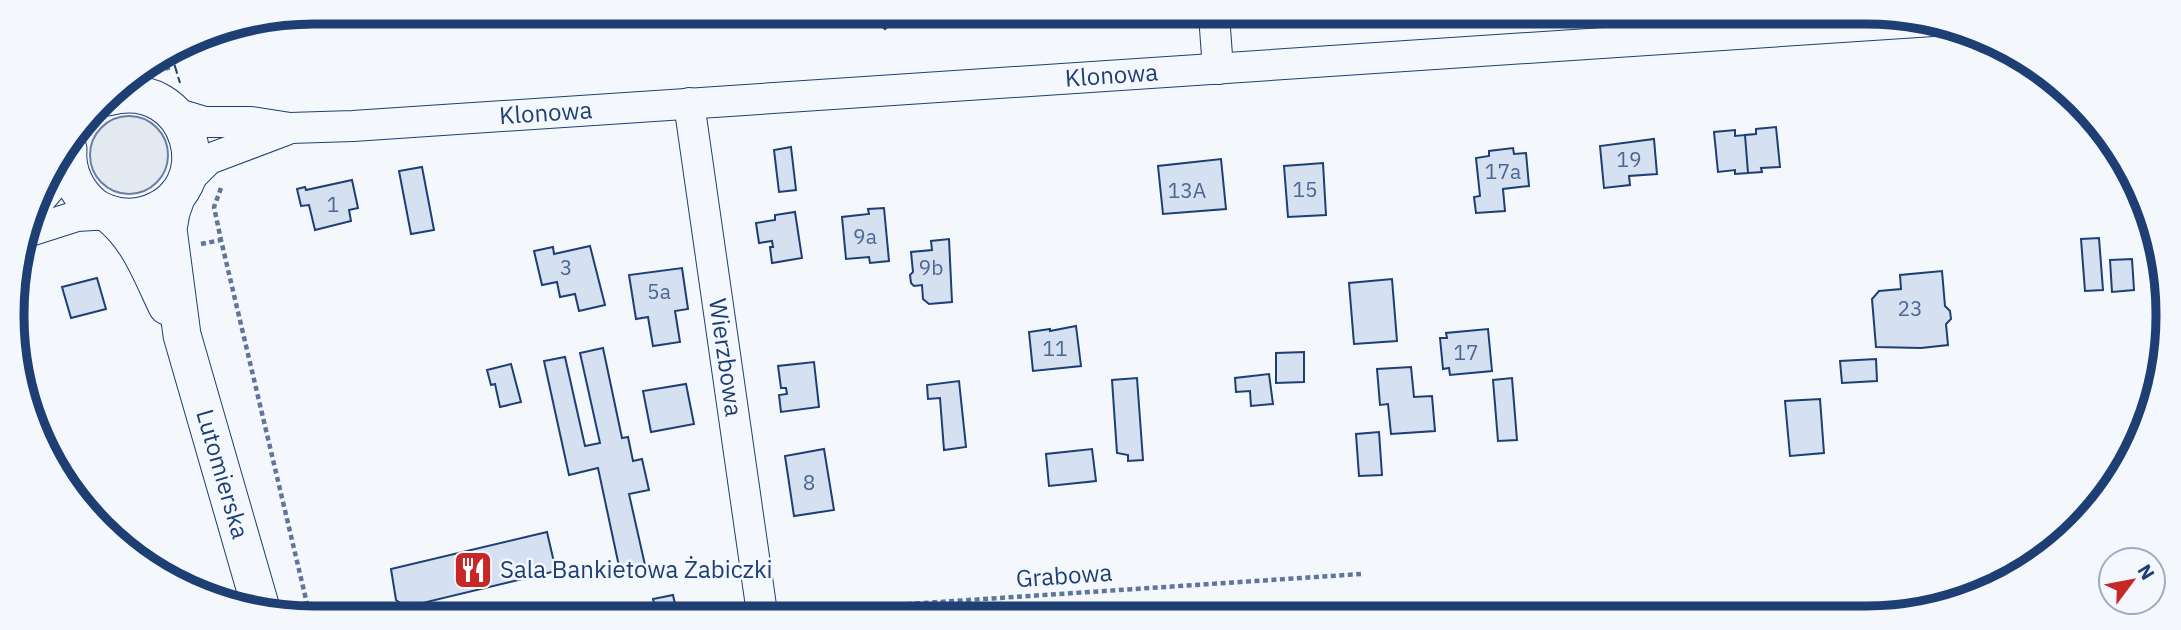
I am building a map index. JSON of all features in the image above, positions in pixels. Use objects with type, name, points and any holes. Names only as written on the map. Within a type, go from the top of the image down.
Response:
[{"type":"main road","points":[[126,94],[152,95]]},
{"type":"main road","name":"Lutomierska","points":[[152,95],[183,125],[189,139],[190,169],[171,212],[168,229],[181,335]]},
{"type":"main road","name":"Lutomierska","points":[[68,161],[69,172],[75,186],[95,207],[125,226],[135,239],[181,335],[259,600]]},
{"type":"main road","points":[[109,214],[123,217],[145,215],[166,206],[181,189]]},
{"type":"street","points":[[1215,24],[1218,69]]},
{"type":"street","name":"Klonowa","points":[[152,95],[205,122],[251,122],[290,128],[353,126],[1879,25]]},
{"type":"street","name":"Wierzbowa","points":[[689,103],[772,606]]},
{"type":"street","name":"Klonowa","points":[[181,189],[209,159],[290,128]]},
{"type":"street","points":[[38,229],[77,216],[109,214]]},
{"type":"path","points":[[223,181],[214,207],[307,606]]},
{"type":"path","name":"Grabowa","points":[[879,606],[1361,574]]},
{"type":"shaded area","points":[[121,116],[137,116],[151,122],[162,133],[168,147],[168,163],[162,177],[151,188],[137,194],[121,194],[107,188],[96,177],[90,163],[90,147],[96,133],[107,122]]},
{"type":"building","points":[[1776,127],[1780,167],[1761,168],[1762,172],[1748,173],[1745,135],[1756,134],[1756,129]]},
{"type":"building","points":[[1735,130],[1735,136],[1745,135],[1748,173],[1735,174],[1735,170],[1718,172],[1714,132]]},
{"type":"building","points":[[1654,139],[1657,174],[1629,176],[1630,185],[1604,188],[1600,146]]},
{"type":"building","points":[[791,147],[796,190],[779,192],[774,150]]},
{"type":"building","points":[[1513,148],[1514,154],[1526,153],[1529,186],[1503,189],[1505,211],[1476,213],[1474,197],[1480,196],[1476,158],[1489,156],[1489,151]]},
{"type":"building","points":[[1221,159],[1226,209],[1163,214],[1158,166]]},
{"type":"building","points":[[1323,163],[1326,215],[1288,217],[1284,166]]},
{"type":"building","points":[[422,167],[434,230],[411,234],[399,171]]},
{"type":"building","points":[[352,180],[358,208],[349,210],[351,221],[315,230],[309,205],[301,206],[297,189],[305,187],[306,190]]},
{"type":"building","points":[[884,208],[889,261],[870,263],[869,257],[846,259],[842,217],[869,214],[868,209]]},
{"type":"building","points":[[795,212],[802,258],[772,263],[772,241],[759,243],[756,223],[775,220],[775,215]]},
{"type":"building","points":[[2099,238],[2103,290],[2085,291],[2081,239]]},
{"type":"building","points":[[949,239],[952,302],[929,304],[923,299],[922,285],[914,286],[911,283],[911,252],[932,250],[931,241]]},
{"type":"building","points":[[590,246],[605,305],[579,311],[575,294],[560,297],[557,282],[542,285],[534,251],[553,247],[554,254]]},
{"type":"building","points":[[2132,259],[2134,290],[2112,292],[2110,260]]},
{"type":"building","points":[[682,268],[688,309],[675,311],[680,342],[653,346],[648,317],[636,319],[629,275]]},
{"type":"building","points":[[1942,271],[1945,306],[1950,311],[1951,319],[1946,324],[1948,345],[1921,348],[1876,347],[1872,299],[1879,291],[1901,289],[1900,275]]},
{"type":"building","points":[[97,278],[106,309],[71,318],[62,287]]},
{"type":"building","points":[[1392,279],[1397,341],[1354,344],[1349,283]]},
{"type":"building","points":[[1076,326],[1081,366],[1033,371],[1029,332]]},
{"type":"building","points":[[1488,329],[1492,371],[1450,375],[1449,368],[1443,369],[1440,338],[1447,338],[1446,333]]},
{"type":"building","points":[[603,348],[622,438],[628,437],[633,461],[642,459],[649,490],[629,494],[645,565],[620,571],[598,468],[569,475],[544,361],[565,357],[585,446],[600,443],[580,353]]},
{"type":"building","points":[[1304,352],[1304,382],[1276,383],[1276,353]]},
{"type":"building","points":[[1876,359],[1877,381],[1842,383],[1840,361]]},
{"type":"building","points":[[814,362],[819,407],[781,412],[779,395],[787,394],[786,388],[781,388],[778,366]]},
{"type":"building","points":[[511,364],[521,402],[500,407],[495,384],[491,385],[487,370]]},
{"type":"building","points":[[1411,367],[1414,397],[1432,396],[1435,431],[1391,434],[1388,404],[1380,405],[1377,369]]},
{"type":"building","points":[[1269,374],[1273,404],[1251,406],[1250,391],[1236,392],[1235,378]]},
{"type":"building","points":[[1137,378],[1143,460],[1128,461],[1128,455],[1117,453],[1112,380]]},
{"type":"building","points":[[1512,378],[1517,440],[1498,441],[1493,380]]},
{"type":"building","points":[[959,381],[966,447],[944,450],[940,398],[928,399],[927,385]]},
{"type":"building","points":[[686,384],[694,424],[651,432],[643,391]]},
{"type":"building","points":[[1820,399],[1824,453],[1790,456],[1785,401]]},
{"type":"building","points":[[1379,432],[1382,475],[1359,476],[1356,434]]},
{"type":"building","points":[[824,449],[834,510],[794,516],[785,456]]},
{"type":"building","points":[[1092,449],[1096,481],[1049,486],[1046,454]]},
{"type":"building","name":"Sala Bankietowa Żabiczki","points":[[547,532],[556,571],[405,606],[396,600],[391,569]]},
{"type":"building","points":[[673,595],[675,606],[654,606],[653,599]]},
{"type":"fence","points":[[173,61],[180,83]]},
{"type":"place","name":"Sala Bankietowa Żabiczki","points":[[473,570]]}]
